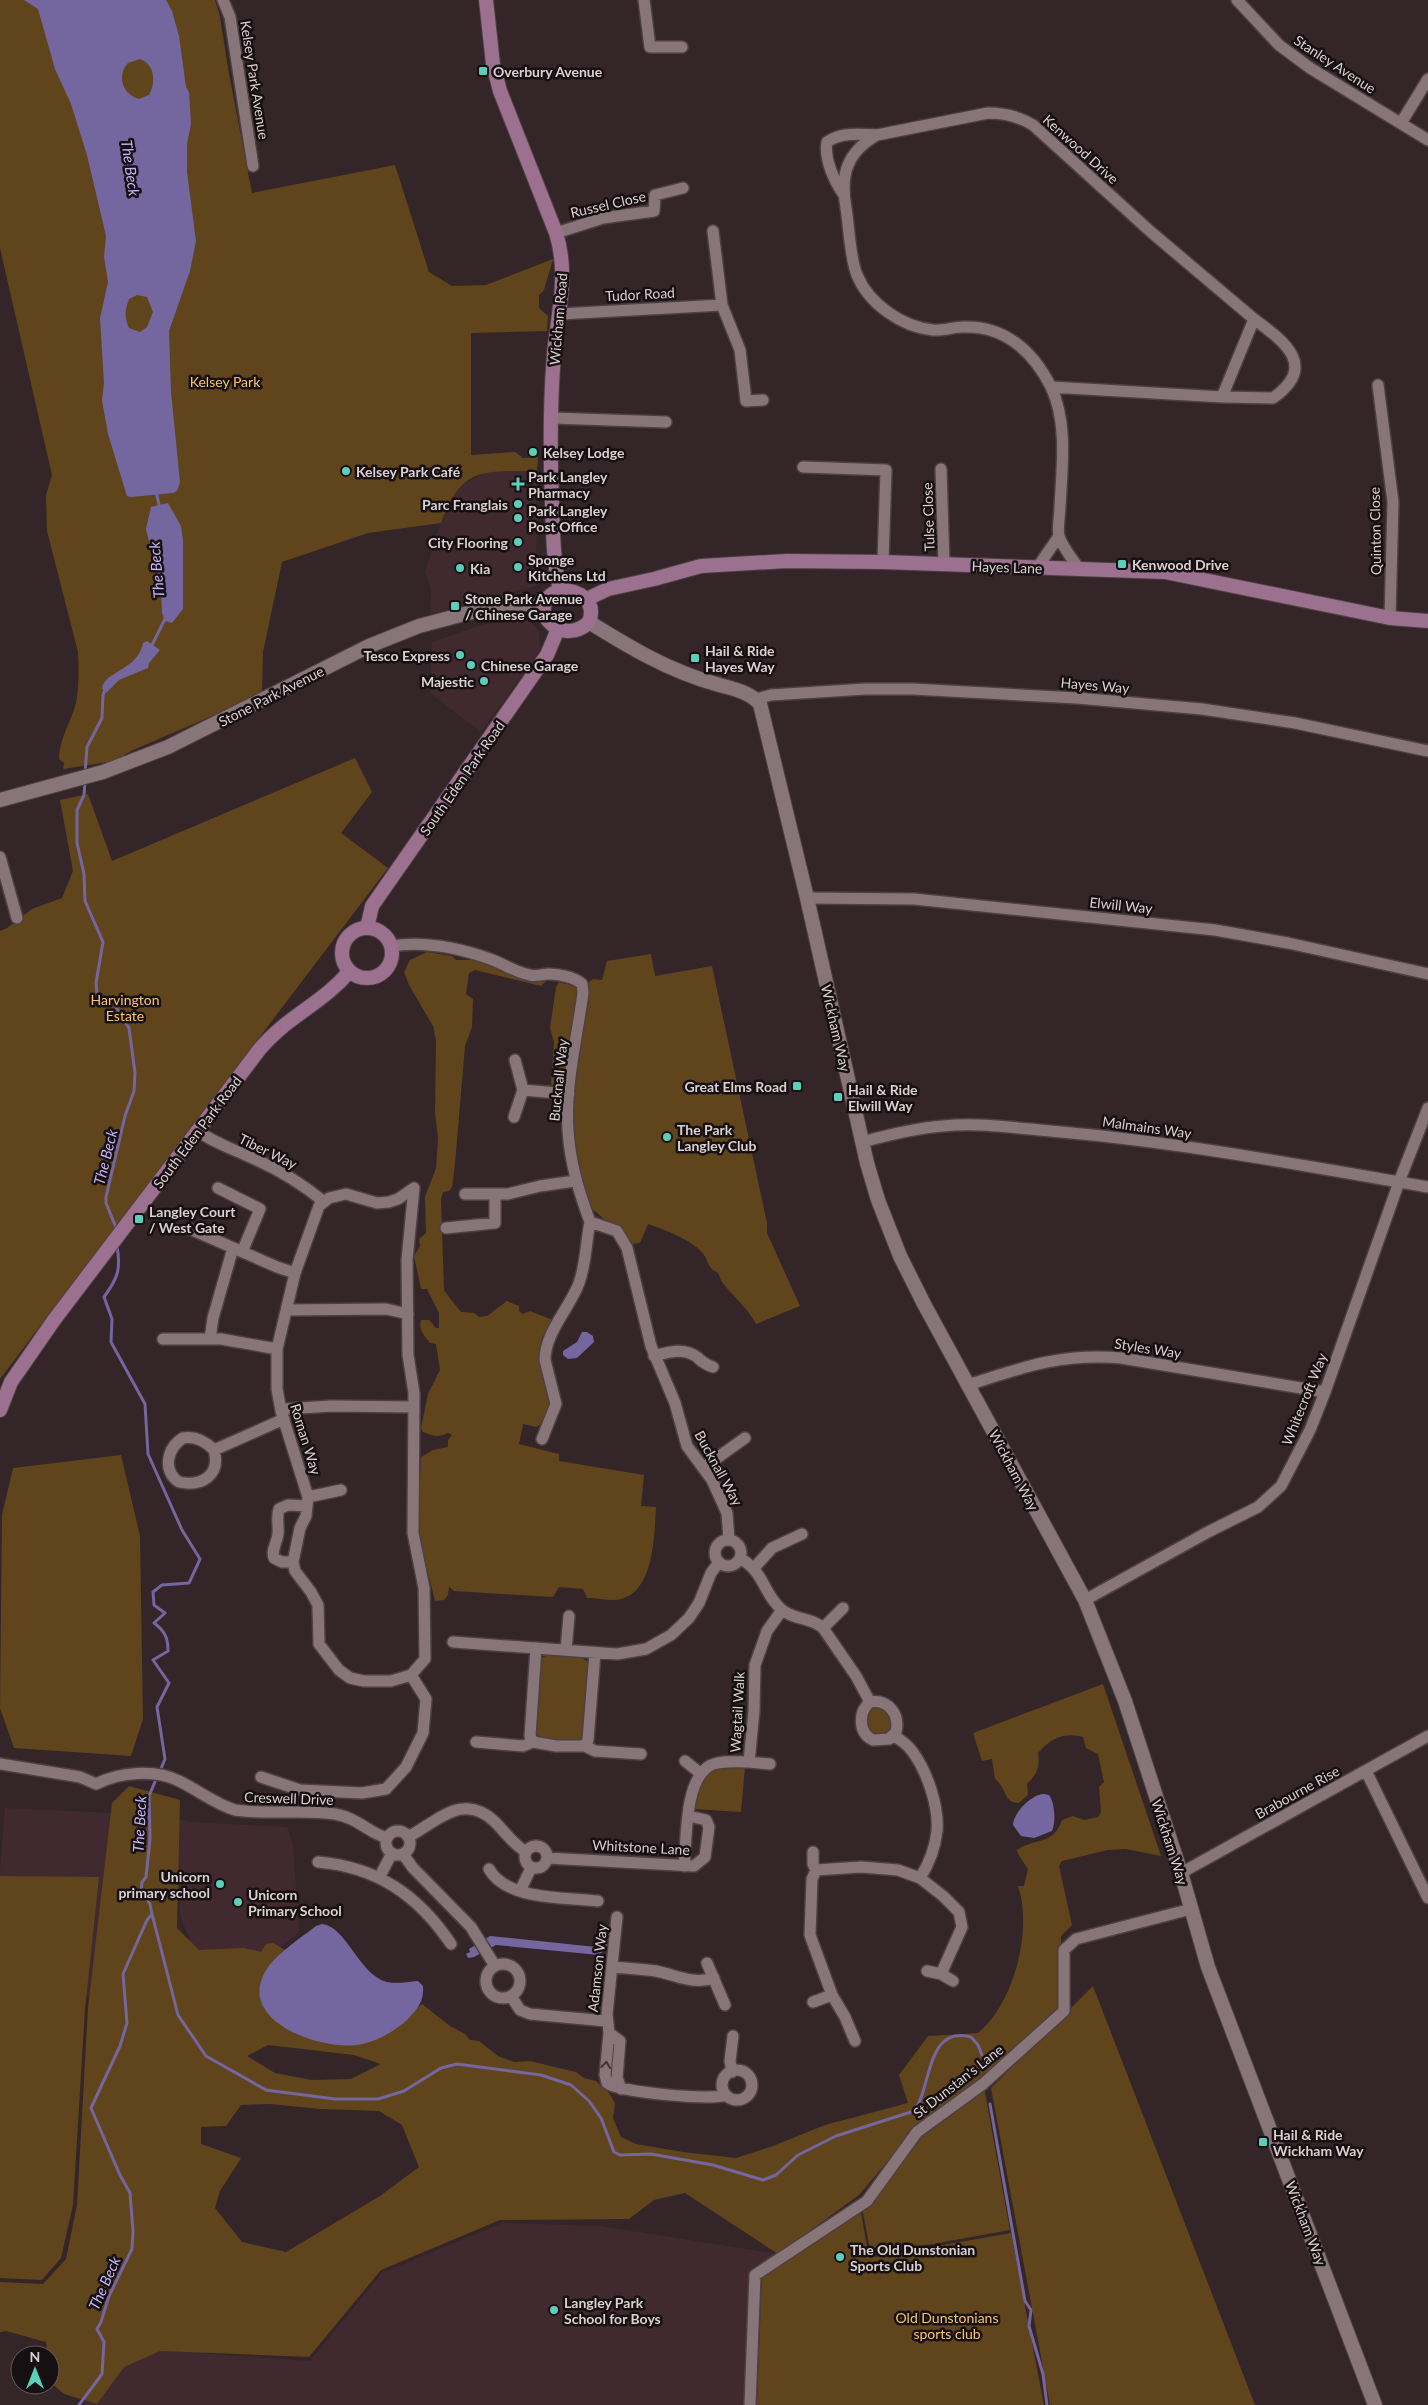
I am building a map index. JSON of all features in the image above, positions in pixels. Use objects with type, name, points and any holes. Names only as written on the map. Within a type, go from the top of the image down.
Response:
[{"type":"main road","name":"Wickham Road","points":[[486,0],[497,83],[556,233],[562,253],[563,273],[554,359],[552,418],[554,555],[560,590]]},
{"type":"main road","name":"Hayes Lane","points":[[587,599],[608,589],[702,566],[787,561],[883,562],[1165,572],[1390,618],[1428,621]]},
{"type":"main road","points":[[560,590],[572,590],[587,599],[592,611],[589,622],[575,630],[558,629],[549,623],[544,605],[549,596],[560,590]]},
{"type":"main road","name":"South Eden Park Road","points":[[367,928],[372,906],[547,655],[558,629]]},
{"type":"main road","points":[[367,928],[374,928],[384,934],[391,946],[391,960],[382,974],[369,979],[355,976],[349,972],[342,959],[343,943],[352,932],[367,928]]},
{"type":"main road","name":"South Eden Park Road","points":[[0,1410],[7,1390],[15,1376],[122,1230],[276,1031],[328,994],[349,972]]},
{"type":"street","name":"Kelsey Park Avenue","points":[[223,0],[230,17],[253,166]]},
{"type":"street","points":[[644,0],[650,47],[682,48]]},
{"type":"street","name":"Stanley Avenue","points":[[1237,0],[1279,45],[1310,68],[1428,140]]},
{"type":"street","points":[[1401,123],[1428,79]]},
{"type":"street","name":"Kenwood Drive","points":[[844,195],[836,183],[826,149],[827,142],[833,137],[857,134],[877,135],[988,113],[1002,113],[1020,118],[1033,125],[1151,232],[1289,348],[1295,370],[1291,382],[1273,398],[1222,397],[1051,387]]},
{"type":"street","name":"Kenwood Drive","points":[[877,135],[862,144],[848,162],[844,195],[857,274],[868,292],[886,312],[905,323],[934,330],[964,327],[984,328],[1005,334],[1024,348],[1051,387],[1063,434],[1059,536]]},
{"type":"street","name":"Russel Close","points":[[556,233],[603,218],[654,211],[654,195],[683,188]]},
{"type":"street","points":[[713,230],[722,305],[740,350],[746,401],[763,400]]},
{"type":"street","name":"Tudor Road","points":[[560,314],[722,305]]},
{"type":"street","points":[[1222,397],[1254,319]]},
{"type":"street","name":"Quinton Close","points":[[1378,385],[1392,502],[1390,618]]},
{"type":"street","points":[[552,418],[666,422]]},
{"type":"street","points":[[803,467],[886,470],[883,562]]},
{"type":"street","name":"Tulse Close","points":[[941,469],[944,564]]},
{"type":"street","points":[[1038,568],[1059,536],[1079,569]]},
{"type":"street","name":"Stone Park Avenue","points":[[0,800],[103,772],[168,747],[369,646],[400,633],[443,618],[506,603],[544,605]]},
{"type":"street","points":[[589,622],[653,660],[691,676],[742,691],[756,699]]},
{"type":"street","name":"Hayes Way","points":[[756,699],[770,696],[865,689],[913,689],[1078,698],[1221,712],[1294,723],[1428,751]]},
{"type":"street","name":"Wickham Way","points":[[756,699],[764,716],[862,1142],[878,1200],[900,1256],[1085,1600],[1125,1701],[1181,1873],[1208,1967],[1376,2405]]},
{"type":"street","points":[[0,857],[17,918]]},
{"type":"street","name":"Elwill Way","points":[[807,898],[914,899],[1215,930],[1288,943],[1428,974]]},
{"type":"street","name":"Bucknall Way","points":[[391,946],[416,943],[433,945],[484,957],[531,976],[553,974],[580,982],[583,986],[569,1094],[568,1130],[576,1180],[590,1222],[613,1229],[624,1240],[654,1356],[675,1404],[687,1446],[712,1480],[727,1514],[729,1540],[739,1546],[740,1558],[754,1568],[782,1610]]},
{"type":"street","points":[[514,1117],[523,1090],[515,1060]]},
{"type":"street","points":[[523,1090],[569,1094]]},
{"type":"street","name":"Whitecroft Way","points":[[1085,1600],[1208,1532],[1258,1507],[1281,1486],[1310,1430],[1325,1392],[1399,1182],[1428,1108]]},
{"type":"street","name":"Malmains Way","points":[[862,1142],[894,1134],[944,1126],[982,1125],[1114,1137],[1252,1157],[1428,1188]]},
{"type":"street","name":"Tiber Way","points":[[198,1131],[217,1144],[250,1157],[308,1188],[323,1201]]},
{"type":"street","points":[[465,1194],[508,1194],[576,1180]]},
{"type":"street","points":[[210,1339],[213,1318],[237,1250],[260,1209],[218,1188]]},
{"type":"street","points":[[307,1502],[293,1562],[296,1571],[318,1605],[319,1644],[339,1670],[350,1678],[364,1681],[391,1681],[411,1676],[425,1659],[424,1588],[413,1533],[414,1407],[408,1355],[407,1260],[414,1188],[398,1200],[388,1202],[377,1202],[346,1194],[323,1201]]},
{"type":"street","points":[[446,1228],[494,1223],[497,1218],[495,1194]]},
{"type":"street","name":"Roman Way","points":[[307,1502],[282,1415],[277,1389],[277,1349],[295,1272],[319,1206],[323,1201]]},
{"type":"street","points":[[542,1439],[556,1404],[545,1360],[545,1352],[579,1284],[590,1222]]},
{"type":"street","points":[[190,1230],[277,1267],[295,1272]]},
{"type":"street","points":[[287,1310],[386,1309],[408,1314]]},
{"type":"street","points":[[163,1339],[210,1339],[277,1349]]},
{"type":"street","points":[[654,1356],[682,1351],[693,1354],[705,1364],[713,1367]]},
{"type":"street","name":"Styles Way","points":[[968,1385],[1037,1363],[1091,1356],[1121,1358],[1325,1392]]},
{"type":"street","points":[[214,1450],[282,1415],[286,1409],[331,1406],[414,1407]]},
{"type":"street","points":[[183,1438],[196,1438],[207,1443],[214,1450],[215,1465],[206,1480],[200,1483],[179,1482],[170,1472],[168,1462],[171,1449],[183,1438]]},
{"type":"street","points":[[703,1468],[745,1438]]},
{"type":"street","points":[[293,1562],[278,1561],[273,1554],[278,1534],[277,1514],[279,1509],[288,1504],[307,1502],[341,1490]]},
{"type":"street","points":[[754,1568],[772,1548],[802,1534]]},
{"type":"street","points":[[729,1540],[723,1542],[717,1548],[716,1556],[719,1562],[731,1566],[740,1558]]},
{"type":"street","points":[[453,1642],[595,1653],[617,1654],[638,1651],[655,1645],[671,1635],[694,1611],[710,1573],[719,1562]]},
{"type":"street","points":[[823,1628],[843,1608]]},
{"type":"street","points":[[782,1610],[792,1616],[816,1623],[823,1628],[856,1676],[870,1702]]},
{"type":"street","name":"Wagtail Walk","points":[[700,1773],[718,1763],[749,1762],[756,1663],[767,1631],[782,1610]]},
{"type":"street","points":[[566,1650],[568,1616]]},
{"type":"street","points":[[533,1742],[530,1736],[536,1648]]},
{"type":"street","points":[[585,1746],[588,1740],[595,1653]]},
{"type":"street","points":[[261,1777],[300,1790],[362,1793],[386,1789],[406,1767],[423,1733],[426,1698],[411,1676]]},
{"type":"street","points":[[870,1702],[884,1704],[893,1711],[897,1723],[894,1736]]},
{"type":"street","points":[[870,1702],[865,1708],[861,1722],[866,1743],[883,1741],[894,1736]]},
{"type":"street","points":[[894,1736],[909,1747],[916,1757],[928,1784],[936,1817],[937,1831],[934,1848],[920,1878]]},
{"type":"street","name":"Brabourne Rise","points":[[1181,1873],[1428,1736]]},
{"type":"street","points":[[476,1742],[523,1746],[533,1742],[559,1746],[585,1746],[595,1751],[641,1754]]},
{"type":"street","points":[[684,1866],[693,1788],[700,1773],[685,1761]]},
{"type":"street","points":[[749,1762],[770,1764]]},
{"type":"street","name":"Creswell Drive","points":[[0,1764],[74,1776],[96,1784],[119,1774],[165,1777],[179,1781],[234,1810],[327,1813],[349,1817],[359,1821],[374,1833],[387,1838]]},
{"type":"street","points":[[1366,1771],[1428,1898]]},
{"type":"street","points":[[408,1837],[441,1816],[453,1811],[468,1810],[490,1818],[510,1840],[526,1852]]},
{"type":"street","name":"Whitstone Lane","points":[[547,1858],[684,1866],[698,1864],[705,1858],[707,1851],[708,1823],[690,1812]]},
{"type":"street","points":[[408,1837],[399,1831],[390,1834],[387,1838],[387,1848],[398,1853],[471,1927],[495,1966]]},
{"type":"street","points":[[379,1878],[398,1853],[409,1847],[408,1837]]},
{"type":"street","points":[[537,1846],[544,1849],[547,1858],[542,1867],[531,1868],[525,1860],[526,1852],[530,1848],[537,1846]]},
{"type":"street","points":[[813,1852],[813,1864],[816,1870]]},
{"type":"street","points":[[318,1862],[355,1868],[401,1890],[420,1906],[451,1944]]},
{"type":"street","points":[[520,1891],[531,1868]]},
{"type":"street","points":[[816,1870],[826,1868],[885,1868],[920,1878],[952,1905],[962,1919],[962,1931],[949,1952],[941,1974]]},
{"type":"street","points":[[489,1869],[500,1882],[533,1896],[598,1901]]},
{"type":"street","points":[[816,1870],[812,1879],[809,1929],[832,1995],[845,2017],[854,2042]]},
{"type":"street","name":"St Dunstan's Lane","points":[[750,2405],[755,2275],[867,2201],[918,2132],[983,2084],[1064,2011],[1064,1950],[1076,1939],[1191,1908]]},
{"type":"street","name":"Adamson Way","points":[[608,2027],[618,1917]]},
{"type":"street","points":[[707,1963],[725,2005]]},
{"type":"street","points":[[510,1965],[519,1973],[520,1984],[511,1996],[497,1997],[489,1990],[488,1975],[495,1966],[510,1965]]},
{"type":"street","points":[[612,1967],[656,1971],[689,1980],[704,1981],[714,1978]]},
{"type":"street","points":[[927,1971],[941,1974],[953,1981]]},
{"type":"street","points":[[813,2002],[832,1995]]},
{"type":"street","points":[[511,1996],[520,2010],[530,2014],[608,2027],[620,2041],[617,2078],[621,2089],[712,2098],[726,2095]]},
{"type":"street","points":[[732,2072],[730,2061],[733,2036]]},
{"type":"street","points":[[732,2072],[741,2072],[748,2076],[750,2080],[751,2090],[741,2100],[731,2099],[723,2089],[724,2080],[732,2072]]},
{"type":"shaded area","points":[[490,471],[537,471],[536,586],[430,614],[431,590],[425,572],[448,501],[458,486]]},
{"type":"shaded area","points":[[513,618],[524,619],[534,625],[539,633],[540,649],[481,732],[430,693],[432,642],[482,625]]},
{"type":"shaded area","name":"Unicorn Primary School","points":[[5,1808],[113,1813],[190,1822],[287,1827],[293,1844],[299,1932],[265,1961],[198,1951],[191,1943],[180,1915],[179,1891],[119,1890],[100,1998],[0,1987],[0,1871]]},
{"type":"shaded area","name":"Langley Park School for Boys","points":[[502,2223],[600,2226],[778,2254],[760,2265],[752,2405],[83,2405],[106,2373],[109,2347],[310,2361],[382,2273]]},
{"type":"green space","name":"Kelsey Park","points":[[0,0],[215,0],[220,17],[252,193],[395,165],[429,272],[452,286],[486,285],[553,259],[544,290],[539,295],[539,308],[548,316],[547,331],[471,333],[471,455],[515,452],[523,458],[538,457],[537,471],[489,472],[466,481],[449,504],[441,523],[368,533],[282,562],[263,652],[262,692],[131,751],[114,761],[63,769],[64,763],[59,759],[63,738],[76,703],[78,691],[78,652],[47,531],[46,495],[52,475],[0,248]]},
{"type":"green space","name":"Harvington Estate","points":[[355,758],[372,792],[341,833],[388,868],[0,1379],[0,931],[32,909],[62,898],[73,871],[60,800],[88,794],[112,861]]},
{"type":"green space","points":[[427,952],[452,956],[456,960],[471,960],[488,964],[512,975],[546,981],[541,986],[475,970],[469,973],[466,994],[473,999],[472,1027],[465,1046],[452,1187],[449,1191],[443,1192],[441,1199],[444,1290],[461,1312],[474,1313],[479,1317],[487,1316],[507,1301],[519,1306],[519,1311],[523,1314],[530,1311],[555,1321],[542,1337],[538,1358],[550,1403],[546,1419],[537,1427],[523,1424],[519,1444],[559,1454],[559,1461],[644,1475],[641,1506],[656,1507],[653,1548],[645,1577],[638,1589],[627,1597],[614,1600],[587,1598],[583,1589],[559,1587],[553,1597],[454,1591],[449,1587],[448,1595],[444,1600],[435,1601],[418,1532],[421,1457],[433,1450],[448,1447],[448,1440],[452,1435],[448,1433],[441,1436],[433,1435],[423,1432],[421,1428],[428,1394],[440,1370],[436,1344],[430,1343],[422,1333],[420,1324],[421,1320],[429,1320],[436,1328],[439,1328],[439,1313],[427,1289],[421,1289],[414,1256],[420,1246],[419,1239],[426,1233],[425,1197],[436,1168],[438,1138],[435,1113],[436,1040],[433,1026],[409,985],[404,972],[410,960]]},
{"type":"green space","name":"The Park Langley Club","points":[[651,954],[655,976],[712,966],[767,1223],[767,1233],[800,1306],[756,1324],[722,1282],[718,1273],[713,1270],[704,1255],[694,1245],[678,1236],[648,1224],[640,1243],[632,1244],[621,1227],[604,1219],[589,1206],[576,1159],[573,1105],[581,1039],[589,1001],[588,983],[593,979],[602,980],[607,961]]},
{"type":"green space","points":[[559,982],[577,987],[578,993],[564,1083],[560,1089],[554,1089],[551,1083],[554,1042],[550,1028],[556,987]]},
{"type":"green space","points":[[121,1455],[140,1536],[143,1719],[131,1756],[14,1748],[0,1708],[2,1515],[13,1468]]},
{"type":"green space","points":[[549,1655],[581,1657],[588,1662],[583,1737],[579,1742],[541,1739],[537,1734],[540,1662],[543,1657]]},
{"type":"green space","points":[[1103,1684],[1161,1856],[1126,1849],[1108,1850],[1062,1861],[1059,1866],[1072,1925],[1061,1936],[1061,2010],[979,2081],[916,2128],[859,2195],[778,2254],[685,2193],[654,2200],[629,2219],[500,2220],[381,2270],[309,2357],[160,2351],[124,2367],[97,2404],[64,2394],[60,2391],[60,2345],[46,2345],[46,2342],[6,2331],[0,2332],[0,2282],[43,2284],[66,2259],[77,2205],[88,2008],[112,1803],[129,1786],[180,1800],[177,1928],[199,1950],[244,1948],[261,1952],[266,1944],[273,1943],[404,2019],[422,2004],[450,2026],[465,2034],[470,2040],[479,2041],[498,2056],[514,2062],[530,2061],[576,2072],[584,2078],[596,2081],[609,2093],[615,2103],[613,2118],[621,2137],[636,2144],[736,2158],[773,2146],[825,2125],[908,2103],[899,2075],[928,2036],[978,2033],[991,2020],[1002,2004],[1017,1965],[1021,1944],[1022,1903],[1018,1886],[1024,1886],[1028,1869],[1017,1850],[1054,1834],[1062,1820],[1073,1816],[1084,1820],[1098,1817],[1101,1812],[1099,1787],[1104,1782],[1098,1754],[1086,1748],[1083,1737],[1070,1735],[1058,1738],[1048,1743],[1038,1753],[1039,1762],[1037,1770],[1027,1784],[1028,1795],[1019,1803],[1007,1798],[1002,1787],[995,1779],[992,1759],[982,1761],[973,1733]],"holes":[[[268,2045],[354,2055],[381,2064],[351,2079],[312,2080],[275,2073],[247,2056]],[[270,2104],[320,2109],[379,2111],[402,2125],[419,2167],[380,2196],[286,2252],[242,2242],[215,2208],[220,2191],[241,2158],[201,2144],[201,2127],[226,2126],[241,2105]]]},
{"type":"green space","points":[[878,1705],[892,1715],[891,1734],[876,1738],[865,1726],[868,1709]]},
{"type":"green space","points":[[716,1767],[745,1767],[741,1812],[694,1809],[700,1781]]},
{"type":"green space","points":[[0,1876],[99,1877],[85,2009],[73,2205],[61,2258],[42,2280],[0,2278]]},
{"type":"green space","points":[[1093,1986],[1255,2405],[1050,2405],[991,2088]]},
{"type":"green space","points":[[984,2087],[1010,2230],[871,2255],[862,2207],[920,2133]]},
{"type":"green space","name":"Old Dunstonians sports club","points":[[860,2207],[869,2258],[1011,2233],[1044,2405],[757,2405],[762,2272]]},
{"type":"water","points":[[24,0],[166,0],[172,11],[179,36],[186,87],[189,92],[191,124],[187,144],[187,172],[196,241],[190,271],[169,331],[171,392],[180,482],[177,491],[173,493],[127,496],[108,434],[102,400],[104,383],[100,318],[108,282],[104,257],[106,236],[87,155],[71,104],[55,69],[38,9]],"holes":[[[140,59],[149,65],[153,74],[153,85],[149,95],[139,99],[133,97],[125,89],[122,74],[128,63]],[[137,295],[147,297],[153,312],[147,327],[140,332],[129,328],[126,317],[129,299]]]},
{"type":"water","points":[[168,503],[181,526],[183,540],[183,609],[172,623],[165,621],[162,613],[161,591],[146,529],[151,507]]},
{"type":"water","points":[[147,641],[160,650],[149,663],[148,668],[119,680],[106,693],[102,688],[104,682],[129,665],[140,652],[143,643]]},
{"type":"water","points":[[582,1332],[587,1332],[593,1336],[594,1342],[577,1358],[568,1359],[563,1355],[563,1351],[577,1342]]},
{"type":"water","points":[[1044,1794],[1049,1795],[1054,1808],[1052,1831],[1034,1838],[1021,1836],[1013,1825],[1016,1815],[1034,1797]]},
{"type":"water","points":[[322,1924],[331,1927],[339,1933],[377,1978],[391,1983],[418,1981],[423,1986],[420,2004],[403,2024],[384,2036],[371,2041],[357,2045],[342,2045],[324,2043],[305,2037],[287,2029],[272,2018],[262,2005],[259,1990],[265,1972],[288,1947],[316,1926]]},
{"type":"water","points":[[603,1925],[611,1926],[609,1946],[599,1955],[496,1945],[474,1957],[468,1958],[466,1954],[470,1952],[469,1949],[490,1936],[596,1947],[601,1943]]},
{"type":"waterway","name":"The Beck","points":[[156,492],[160,508]]},
{"type":"waterway","name":"The Beck","points":[[151,647],[166,617]]},
{"type":"waterway","name":"The Beck","points":[[85,773],[87,747],[102,718],[103,695],[106,687]]},
{"type":"waterway","name":"The Beck","points":[[85,782],[84,795],[77,810],[77,843],[84,874],[85,901],[103,942],[96,983],[97,995],[114,1004],[129,1028],[135,1073],[134,1091],[125,1116],[106,1197],[106,1203],[117,1230]]},
{"type":"waterway","name":"The Beck","points":[[117,1246],[119,1261],[117,1273],[104,1297],[112,1319],[111,1342],[145,1404],[148,1454],[182,1530],[200,1559],[189,1583],[162,1585],[153,1592],[154,1605],[165,1613],[154,1623],[163,1632],[168,1646],[168,1651],[153,1660],[169,1683],[157,1707],[165,1759],[160,1771]]},
{"type":"waterway","name":"The Beck","points":[[79,2405],[102,2374],[104,2342],[97,2329],[109,2296],[132,2249],[133,2231],[130,2193],[120,2175],[91,2108],[120,2046],[127,2023],[123,1974],[147,1920],[152,1914],[150,1904],[141,1891],[142,1882],[146,1877],[150,1839],[149,1796],[157,1777]]},
{"type":"waterway","points":[[152,1914],[178,2015],[206,2056],[266,2090],[335,2099],[378,2099],[404,2091],[441,2068],[457,2064],[541,2075],[571,2085],[589,2101],[601,2118],[614,2152],[620,2155],[651,2154],[713,2165],[763,2180],[776,2175],[798,2155],[836,2136],[914,2111],[920,2101],[937,2049],[945,2040],[956,2036],[971,2037],[978,2045],[982,2055]]},
{"type":"waterway","points":[[990,2104],[1025,2301],[1031,2310],[1029,2326],[1043,2374],[1047,2405]]},
{"type":"place","name":"Overbury Avenue","points":[[483,71]]},
{"type":"place","name":"Kelsey Lodge","points":[[533,452]]},
{"type":"place","name":"Kelsey Park Café","points":[[346,471]]},
{"type":"place","name":"Park Langley Pharmacy","points":[[518,484]]},
{"type":"place","name":"Parc Franglais","points":[[518,504]]},
{"type":"place","name":"Park Langley Post Office","points":[[518,518]]},
{"type":"place","name":"City Flooring","points":[[518,542]]},
{"type":"place","name":"Kenwood Drive","points":[[1122,564]]},
{"type":"place","name":"Sponge Kitchens Ltd","points":[[518,567]]},
{"type":"place","name":"Kia","points":[[460,568]]},
{"type":"place","name":"Stone Park Avenue / Chinese Garage","points":[[455,606]]},
{"type":"place","name":"Tesco Express","points":[[460,655]]},
{"type":"place","name":"Hail & Ride Hayes Way","points":[[695,658]]},
{"type":"place","name":"Chinese Garage","points":[[471,665]]},
{"type":"place","name":"Majestic","points":[[484,681]]},
{"type":"place","name":"Great Elms Road","points":[[797,1086]]},
{"type":"place","name":"Hail & Ride Elwill Way","points":[[838,1097]]},
{"type":"place","name":"The Park Langley Club","points":[[667,1137]]},
{"type":"place","name":"Langley Court / West Gate","points":[[139,1219]]},
{"type":"place","name":"Unicorn primary school","points":[[220,1884]]},
{"type":"place","name":"Unicorn Primary School","points":[[238,1902]]},
{"type":"place","name":"Hail & Ride Wickham Way","points":[[1263,2142]]},
{"type":"place","name":"The Old Dunstonian Sports Club","points":[[840,2257]]},
{"type":"place","name":"Langley Park School for Boys","points":[[554,2310]]}]
